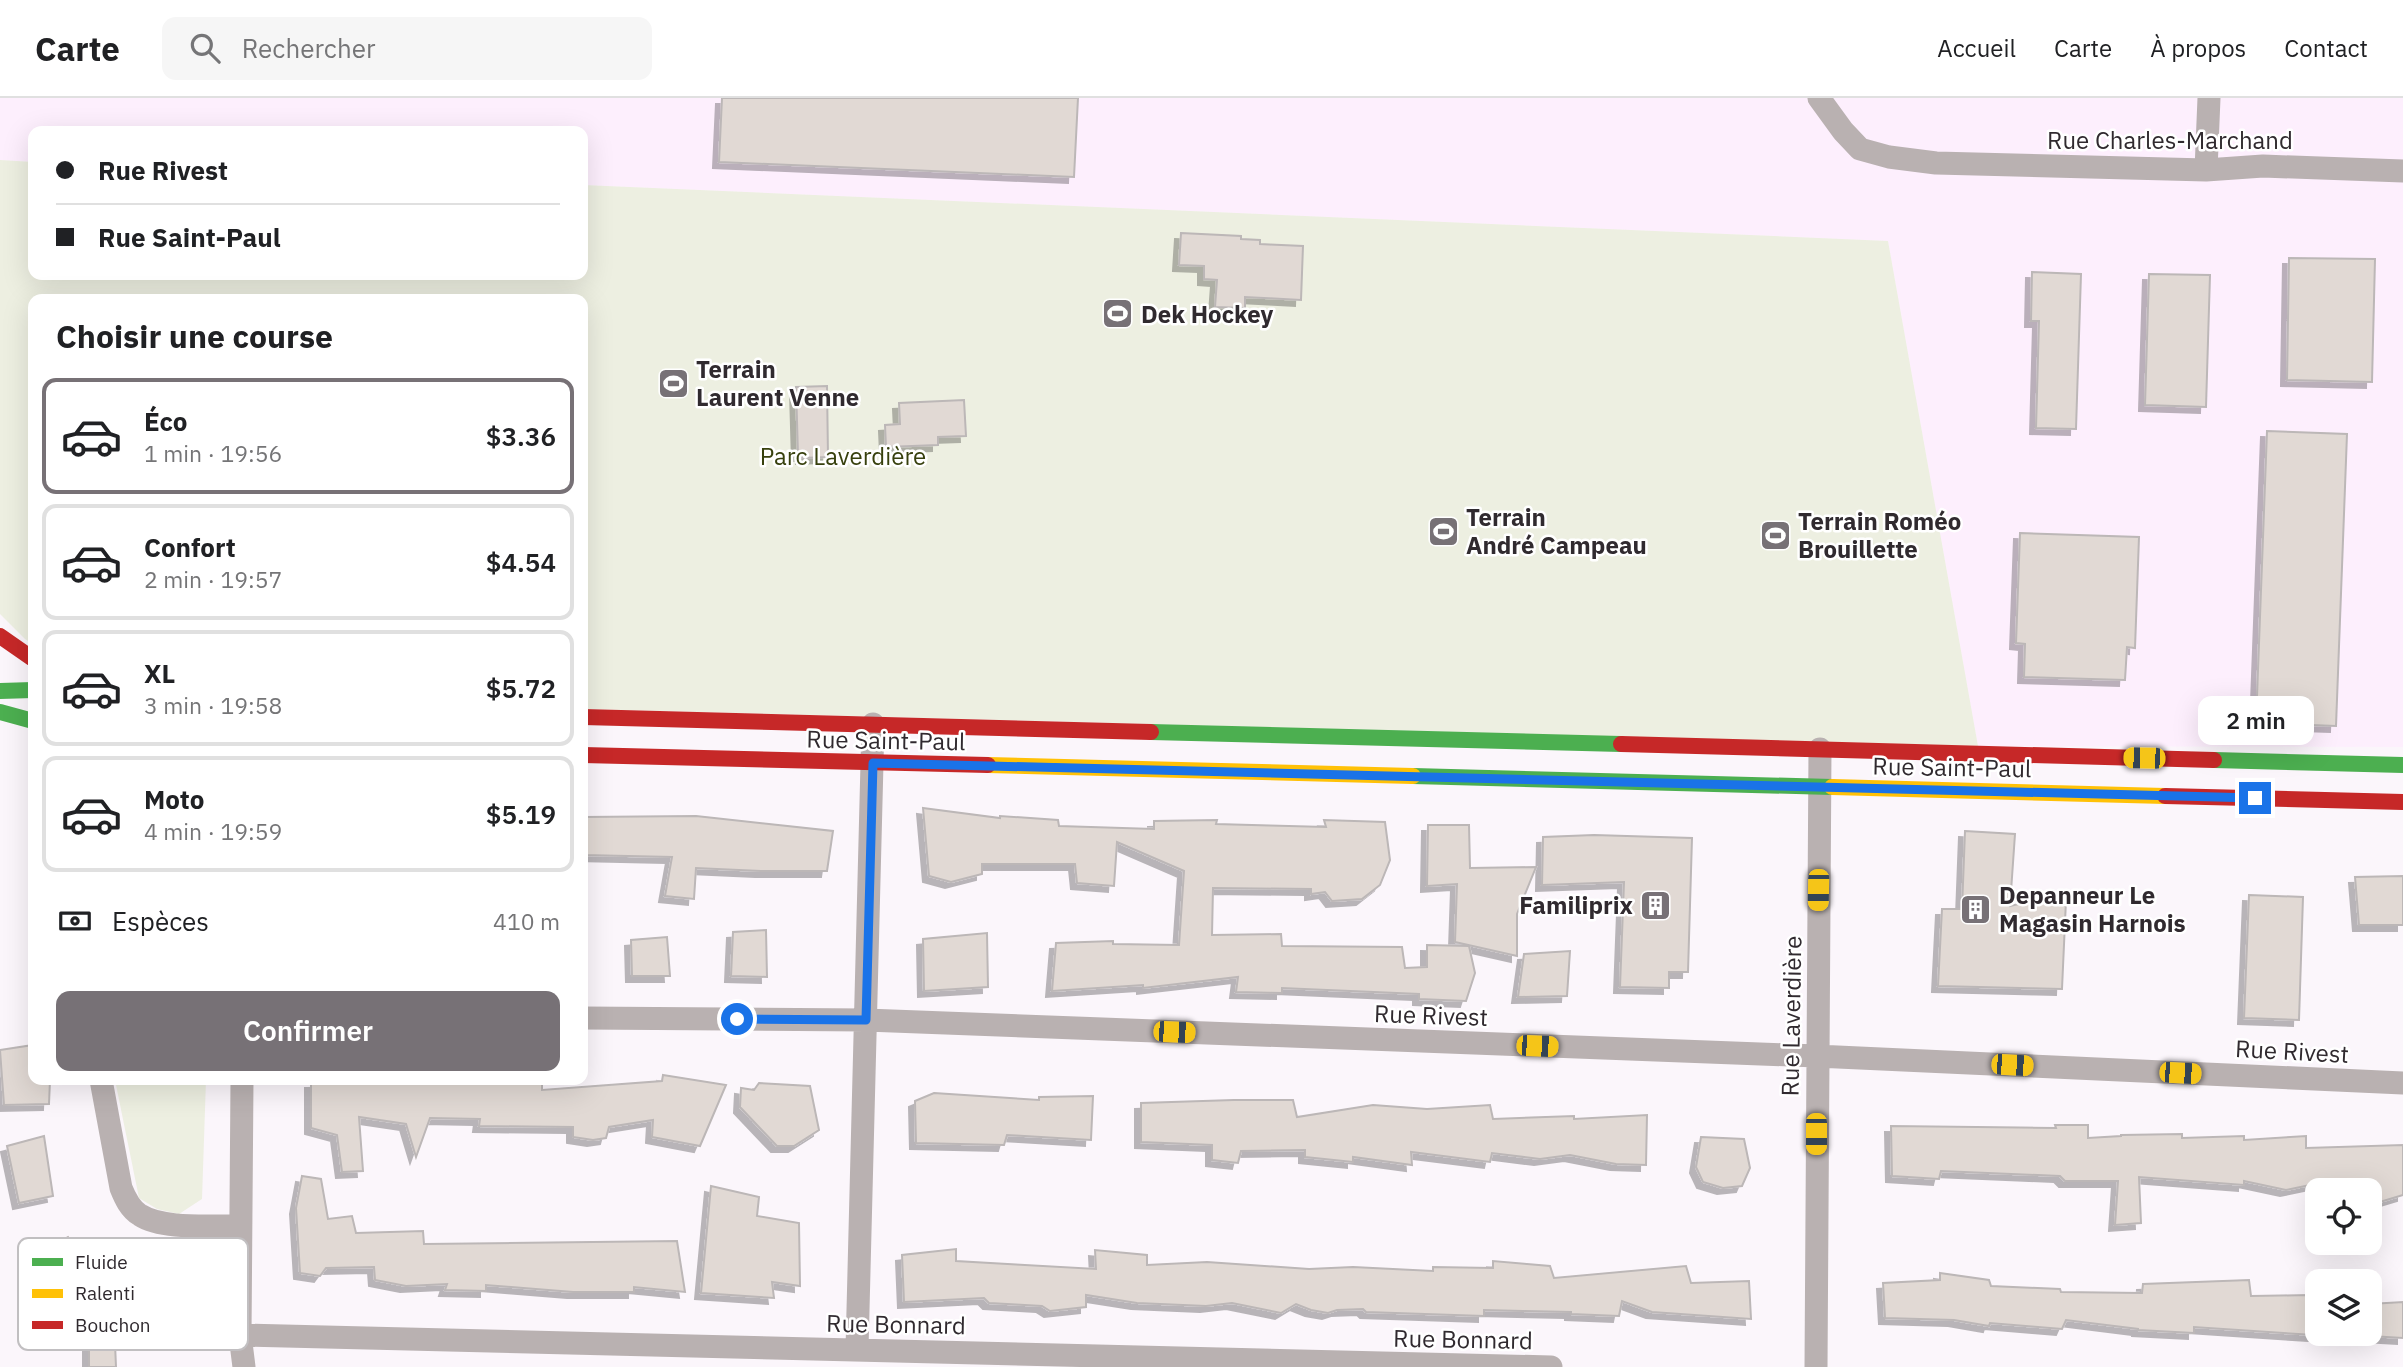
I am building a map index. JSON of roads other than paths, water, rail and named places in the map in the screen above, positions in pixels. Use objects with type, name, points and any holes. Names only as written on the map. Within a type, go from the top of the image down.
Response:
[{"type":"street","name":"Rue Charles-Marchand","points":[[1819,98],[1860,149],[1889,157],[1936,163],[2206,170],[2263,166],[2403,171]]},
{"type":"street","points":[[2206,170],[2209,98]]},
{"type":"street","points":[[0,636],[28,656]]},
{"type":"street","points":[[0,691],[28,690]]},
{"type":"street","points":[[0,712],[28,720]]},
{"type":"street","name":"Rue Saint-Paul","points":[[588,718],[654,738],[873,763],[1115,750],[1316,755],[1502,760],[1820,787],[2062,774],[2403,765]]},
{"type":"street","points":[[857,1349],[873,724]]},
{"type":"street","name":"Rue Saint-Paul","points":[[588,754],[654,738],[873,724],[1115,750],[1502,760],[1820,749],[2062,774],[2403,802]]},
{"type":"street","name":"Rue Laverdière","points":[[1816,1367],[1820,749]]},
{"type":"street","name":"Rue Rivest","points":[[588,1018],[866,1020],[1816,1056],[2403,1083]]},
{"type":"street","points":[[102,1085],[121,1188],[127,1203],[139,1215],[159,1223],[240,1226]]},
{"type":"street","points":[[240,1238],[242,1085]]},
{"type":"street","name":"Rue Bonnard","points":[[248,1335],[1552,1367]]},
{"type":"place","name":"Dek Hockey","points":[[1118,314]]},
{"type":"place","name":"Terrain Laurent Venne","points":[[673,383]]},
{"type":"place","name":"Terrain André Campeau","points":[[1443,531]]},
{"type":"place","name":"Terrain Roméo Brouillette","points":[[1775,535]]},
{"type":"place","name":"Familiprix","points":[[1656,905]]},
{"type":"place","name":"Depanneur Le Magasin Harnois","points":[[1976,909]]},
{"type":"park label","name":"Parc Laverdière","points":[[843,456]]}]
